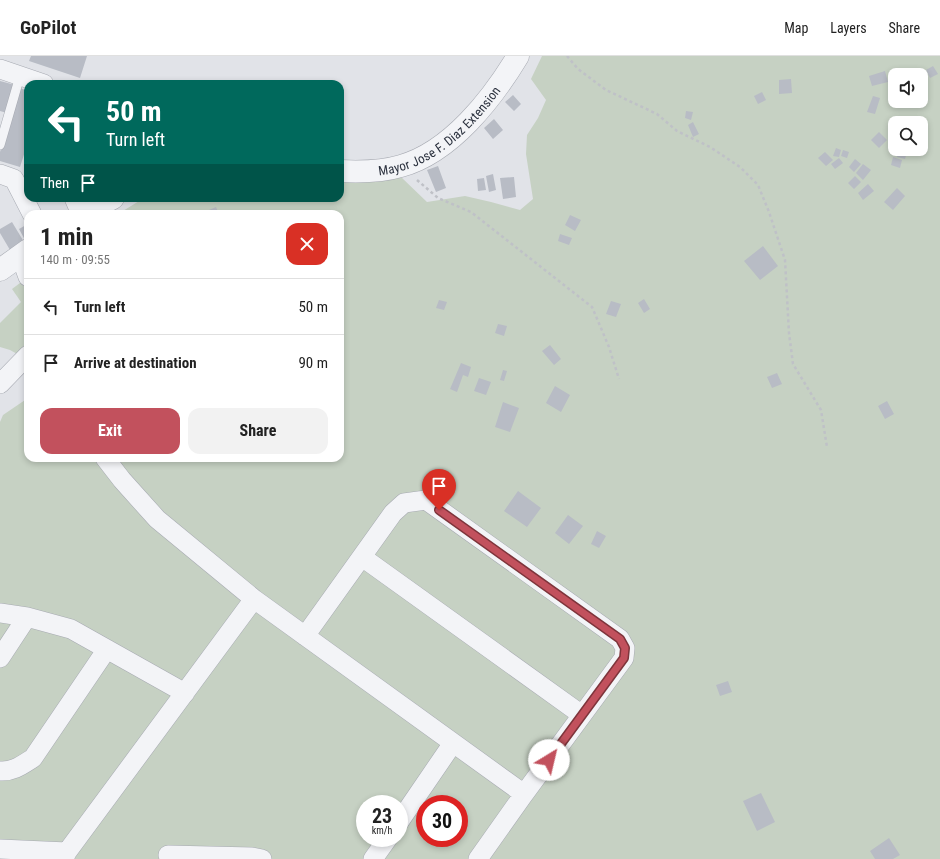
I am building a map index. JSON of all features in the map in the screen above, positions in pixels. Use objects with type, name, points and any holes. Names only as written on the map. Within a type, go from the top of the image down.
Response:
[{"type":"street","name":"Mayor Jose F. Diaz Extension","points":[[344,171],[365,172],[401,166],[423,157],[446,142],[472,119],[502,81],[518,56]]},
{"type":"street","points":[[0,69],[32,80]]},
{"type":"street","points":[[0,174],[14,179],[24,198]]},
{"type":"street","points":[[90,210],[105,202]]},
{"type":"street","points":[[0,270],[24,253]]},
{"type":"street","points":[[0,384],[24,359]]},
{"type":"street","points":[[108,462],[156,519],[254,599],[524,794]]},
{"type":"street","points":[[305,636],[393,513],[404,503],[426,500],[620,639],[625,648],[624,658],[478,859]]},
{"type":"street","points":[[362,557],[582,715]]},
{"type":"street","points":[[0,849],[65,856],[254,599]]},
{"type":"street","points":[[0,613],[27,616],[71,629],[185,693]]},
{"type":"street","points":[[0,658],[27,616]]},
{"type":"street","points":[[0,771],[18,768],[33,758],[107,649]]},
{"type":"street","points":[[408,809],[453,743]]},
{"type":"street","points":[[373,859],[382,847]]},
{"type":"street","points":[[168,854],[252,857],[262,859]]},
{"type":"lane","points":[[0,145],[20,76]]},
{"type":"path","points":[[566,56],[578,69],[606,90],[657,114],[677,131],[710,147],[740,167],[758,185],[769,212],[784,260],[789,333],[793,364],[821,410],[827,446]]},
{"type":"path","points":[[401,166],[438,198],[471,212],[592,307],[609,347],[618,378]]},
{"type":"green space","points":[[542,56],[940,56],[940,859],[0,859],[0,422],[3,415],[24,401],[24,462],[344,462],[344,210],[124,210],[138,202],[344,202],[344,182],[401,177],[427,202],[465,196],[520,210],[533,199],[526,154],[527,135],[538,118],[546,100],[531,79]]},
{"type":"green space","points":[[24,280],[24,358],[10,350],[0,347],[0,323],[21,302],[12,289]]},
{"type":"building","points":[[31,56],[87,56],[80,78],[29,61]]},
{"type":"building","points":[[933,66],[938,74],[930,78],[928,69]]},
{"type":"building","points":[[885,71],[888,82],[872,86],[869,76]]},
{"type":"building","points":[[791,79],[792,93],[779,94],[779,80]]},
{"type":"building","points":[[0,81],[15,85],[7,113],[0,111]]},
{"type":"building","points":[[20,88],[24,90],[24,154],[20,167],[0,161],[0,152]]},
{"type":"building","points":[[762,92],[766,100],[758,104],[754,96]]},
{"type":"building","points":[[513,95],[521,104],[514,111],[505,102]]},
{"type":"building","points":[[873,96],[880,98],[875,114],[867,112]]},
{"type":"building","points":[[686,111],[693,112],[691,120],[685,118]]},
{"type":"building","points":[[494,119],[503,130],[493,139],[484,128]]},
{"type":"building","points":[[693,122],[699,134],[693,137],[688,125]]},
{"type":"building","points":[[879,132],[887,140],[879,148],[871,140]]},
{"type":"building","points":[[836,148],[841,150],[839,157],[833,156]]},
{"type":"building","points":[[843,150],[849,152],[847,158],[841,156]]},
{"type":"building","points":[[825,152],[833,160],[826,166],[818,158]]},
{"type":"building","points":[[897,156],[906,156],[905,159]]},
{"type":"building","points":[[893,157],[902,160],[900,168],[891,165]]},
{"type":"building","points":[[839,158],[843,163],[835,169],[831,164]]},
{"type":"building","points":[[855,159],[861,164],[854,172],[849,167]]},
{"type":"building","points":[[863,164],[871,170],[863,180],[856,173]]},
{"type":"building","points":[[438,166],[446,188],[436,192],[427,170]]},
{"type":"building","points":[[493,174],[496,190],[489,192],[486,176]]},
{"type":"building","points":[[855,176],[861,182],[854,189],[848,183]]},
{"type":"building","points":[[514,177],[516,197],[503,199],[500,178]]},
{"type":"building","points":[[484,178],[486,190],[478,191],[477,179]]},
{"type":"building","points":[[868,184],[874,191],[863,200],[858,193]]},
{"type":"building","points":[[897,188],[905,196],[893,210],[884,202]]},
{"type":"building","points":[[216,207],[217,210],[209,210]]},
{"type":"building","points":[[570,215],[581,220],[575,231],[565,225]]},
{"type":"building","points":[[12,222],[24,242],[10,250],[0,233],[0,229]]},
{"type":"building","points":[[24,226],[24,238],[19,229]]},
{"type":"building","points":[[560,234],[572,238],[569,245],[558,241]]},
{"type":"building","points":[[763,246],[778,266],[760,280],[744,261]]},
{"type":"building","points":[[644,299],[650,309],[644,313],[638,303]]},
{"type":"building","points":[[439,300],[447,302],[444,310],[436,308]]},
{"type":"building","points":[[611,301],[621,304],[616,317],[606,314]]},
{"type":"building","points":[[498,324],[507,326],[504,336],[495,333]]},
{"type":"building","points":[[550,345],[561,359],[554,365],[542,351]]},
{"type":"building","points":[[461,363],[471,367],[468,377],[463,375],[457,392],[450,389]]},
{"type":"building","points":[[503,370],[507,371],[504,381],[500,380]]},
{"type":"building","points":[[777,373],[782,384],[772,388],[767,377]]},
{"type":"building","points":[[479,378],[491,382],[486,395],[474,391]]},
{"type":"building","points":[[555,386],[570,395],[561,412],[546,403]]},
{"type":"building","points":[[887,401],[894,414],[885,419],[878,406]]},
{"type":"building","points":[[503,402],[519,408],[510,432],[495,427]]},
{"type":"building","points":[[518,491],[541,508],[527,527],[504,511]]},
{"type":"building","points":[[568,515],[583,526],[569,544],[555,533]]},
{"type":"building","points":[[597,531],[606,536],[599,548],[591,544]]},
{"type":"building","points":[[728,681],[732,692],[720,696],[716,685]]},
{"type":"building","points":[[761,793],[775,822],[757,831],[743,801]]},
{"type":"building","points":[[889,838],[900,855],[893,859],[875,859],[870,851]]},
{"type":"route","points":[[439,510],[620,639],[625,648],[624,658],[549,760]]}]
